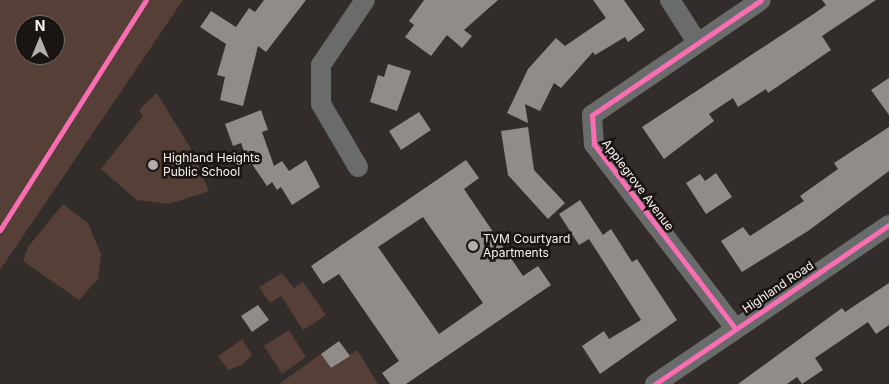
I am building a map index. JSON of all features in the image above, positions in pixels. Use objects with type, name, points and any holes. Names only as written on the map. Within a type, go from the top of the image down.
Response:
[{"type":"street","points":[[358,167],[322,104],[322,65],[365,0]]},
{"type":"street","points":[[670,0],[697,42]]},
{"type":"street","name":"Applegrove Avenue","points":[[735,328],[594,144],[592,115],[761,0]]},
{"type":"street","name":"Highland Road","points":[[654,384],[889,225]]},
{"type":"shaded area","points":[[0,0],[183,0],[0,270]]},
{"type":"shaded area","points":[[157,93],[191,149],[209,191],[169,204],[137,200],[101,169],[143,116],[139,110]]},
{"type":"shaded area","points":[[63,204],[88,223],[101,255],[98,279],[79,300],[23,261],[28,247]]},
{"type":"shaded area","points":[[282,273],[294,288],[303,282],[326,315],[303,330],[281,296],[270,303],[259,287]]},
{"type":"shaded area","points":[[289,330],[306,357],[282,374],[264,346]]},
{"type":"shaded area","points":[[242,339],[252,355],[242,365],[228,370],[218,356]]},
{"type":"shaded area","points":[[357,350],[378,384],[279,384],[321,354],[331,368]]},
{"type":"building","points":[[264,0],[306,0],[266,52],[258,46],[243,106],[220,100],[225,77],[217,75],[226,44],[200,27],[211,11],[236,27],[249,8],[255,12]]},
{"type":"building","points":[[424,0],[498,0],[464,30],[472,36],[462,48],[447,35],[431,56],[405,37],[414,25],[409,21]]},
{"type":"building","points":[[593,0],[624,0],[645,30],[628,42],[625,37],[595,55],[593,52],[561,88],[554,83],[540,111],[525,104],[528,123],[507,113],[528,69],[556,38],[565,46],[606,18]]},
{"type":"building","points":[[822,0],[876,0],[822,36],[831,50],[768,93],[766,89],[738,107],[733,98],[709,114],[714,121],[664,159],[642,127],[815,13],[826,5]]},
{"type":"building","points":[[388,64],[411,71],[397,111],[370,102],[378,75],[384,77]]},
{"type":"building","points":[[889,78],[889,115],[871,90]]},
{"type":"building","points":[[261,110],[268,130],[262,132],[274,166],[282,161],[289,171],[306,160],[320,187],[292,205],[281,187],[277,190],[272,182],[267,186],[252,164],[249,165],[241,143],[233,146],[225,124]]},
{"type":"building","points":[[419,112],[431,130],[401,150],[389,131]]},
{"type":"building","points":[[528,127],[534,170],[565,203],[548,219],[508,175],[501,131]]},
{"type":"building","points":[[889,127],[889,171],[808,231],[742,272],[721,241],[743,227],[750,236],[804,201],[800,196],[838,169],[834,163]]},
{"type":"building","points":[[466,160],[479,178],[464,189],[523,276],[538,266],[551,285],[406,384],[390,384],[382,373],[399,361],[339,274],[323,284],[311,266]],"holes":[[[423,217],[483,303],[439,334],[378,247]]]},
{"type":"building","points":[[716,173],[732,197],[706,214],[686,183],[700,174],[705,181]]},
{"type":"building","points":[[580,200],[603,235],[611,229],[632,262],[637,259],[677,320],[600,374],[582,346],[604,331],[609,339],[641,320],[589,239],[579,245],[559,214]]},
{"type":"building","points":[[889,283],[889,325],[876,334],[868,322],[815,358],[823,370],[802,384],[797,377],[787,384],[738,384],[842,308],[845,312]]},
{"type":"building","points":[[258,305],[269,320],[252,332],[241,316]]},
{"type":"building","points":[[339,341],[350,356],[331,368],[321,354]]},
{"type":"cycle path","points":[[0,230],[146,0]]},
{"type":"cycle path","points":[[735,328],[594,144],[592,115],[761,0]]},
{"type":"cycle path","points":[[655,384],[889,225]]},
{"type":"place","name":"Highland Heights Public School","points":[[153,165]]},
{"type":"place","name":"TVM Courtyard Apartments","points":[[473,246]]}]
